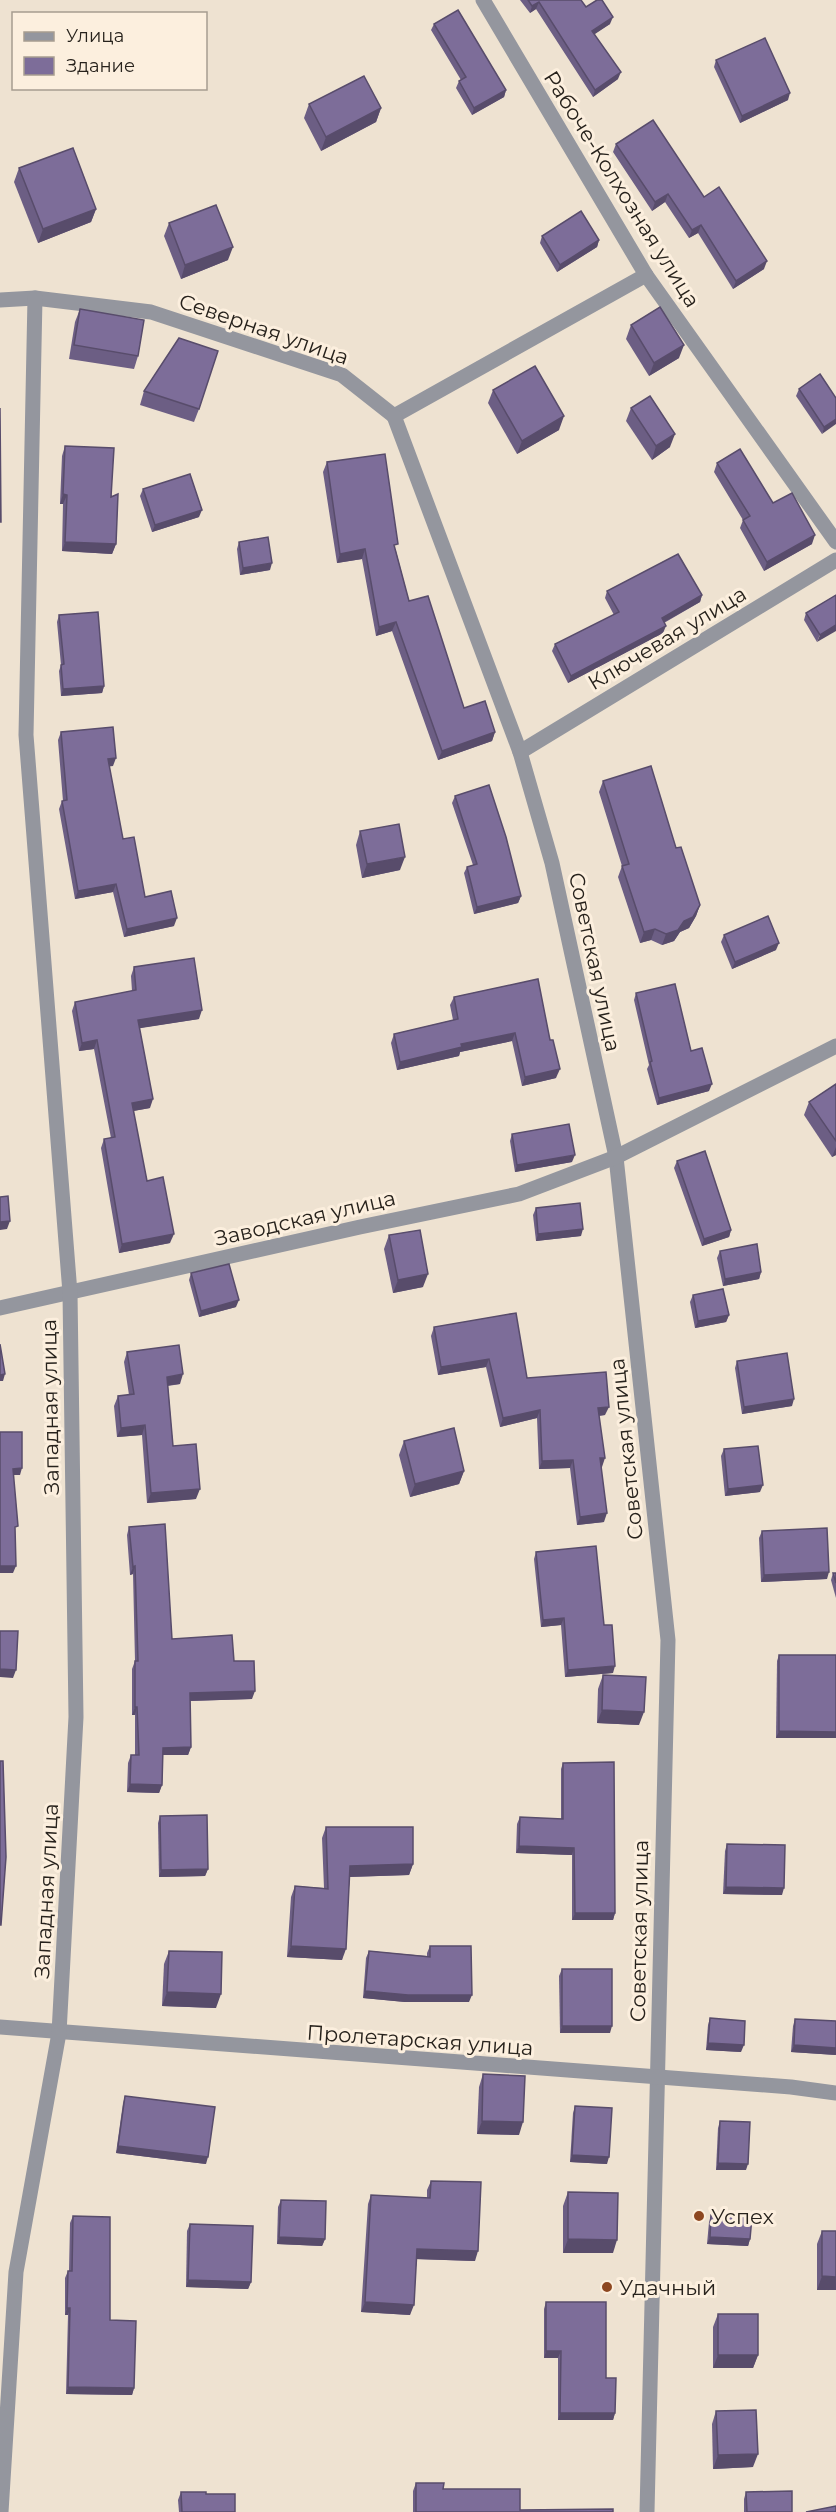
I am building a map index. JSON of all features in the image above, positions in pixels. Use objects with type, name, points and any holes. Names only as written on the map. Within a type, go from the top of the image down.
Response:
[{"type":"street","name":"Рабоче-Колхозная улица","points":[[483,0],[646,275],[836,542]]},
{"type":"street","points":[[394,416],[646,275]]},
{"type":"street","name":"Северная улица","points":[[0,300],[35,298],[163,315],[342,375],[394,416]]},
{"type":"street","name":"Западная улица","points":[[1,2512],[16,2272],[59,2033],[76,1717],[70,1293],[26,735],[35,298]]},
{"type":"street","name":"Советская улица","points":[[394,416],[520,752],[552,863],[616,1157],[668,1640],[647,2512]]},
{"type":"street","name":"Ключевая улица","points":[[520,752],[836,560]]},
{"type":"street","points":[[616,1157],[836,1046]]},
{"type":"street","name":"Заводская улица","points":[[0,1308],[360,1227],[519,1194],[616,1157]]},
{"type":"street","name":"Пролетарская улица","points":[[0,2027],[791,2087],[836,2093]]},
{"type":"building","points":[[528,0],[581,0],[586,7],[597,0],[602,0],[613,17],[592,31],[621,72],[595,90],[539,2],[532,6]]},
{"type":"building","points":[[458,10],[506,90],[474,108],[459,81],[466,77],[434,24]]},
{"type":"building","points":[[765,38],[790,93],[742,116],[716,60]]},
{"type":"building","points":[[364,76],[381,108],[326,137],[309,104]]},
{"type":"building","points":[[653,120],[704,197],[719,187],[767,261],[736,281],[701,225],[692,230],[668,194],[655,202],[616,144]]},
{"type":"building","points":[[73,148],[96,209],[43,229],[19,168]]},
{"type":"building","points":[[216,205],[233,247],[185,265],[169,223]]},
{"type":"building","points":[[581,211],[599,240],[560,265],[542,236]]},
{"type":"building","points":[[660,307],[684,345],[654,363],[631,325]]},
{"type":"building","points":[[80,309],[144,320],[138,356],[74,345]]},
{"type":"building","points":[[179,338],[218,351],[199,409],[144,391]]},
{"type":"building","points":[[535,366],[564,416],[522,441],[493,390]]},
{"type":"building","points":[[820,374],[836,398],[836,419],[824,427],[799,389]]},
{"type":"building","points":[[650,396],[675,434],[656,446],[631,408]]},
{"type":"building","points":[[0,408],[1,522],[0,522]]},
{"type":"building","points":[[65,446],[114,448],[111,497],[118,494],[116,544],[65,542],[67,495],[63,494]]},
{"type":"building","points":[[740,449],[773,503],[792,493],[815,535],[767,562],[743,520],[750,516],[717,463]]},
{"type":"building","points":[[385,454],[398,544],[394,545],[409,601],[428,596],[464,708],[485,701],[495,732],[442,751],[396,622],[379,627],[365,549],[340,554],[327,462]]},
{"type":"building","points":[[190,474],[202,510],[155,525],[143,489]]},
{"type":"building","points":[[268,537],[272,563],[243,568],[239,542]]},
{"type":"building","points":[[678,554],[702,595],[662,618],[666,626],[571,676],[555,644],[619,612],[607,591]]},
{"type":"building","points":[[836,595],[836,625],[820,635],[806,613]]},
{"type":"building","points":[[98,612],[104,686],[63,689],[61,665],[64,664],[59,615]]},
{"type":"building","points":[[113,727],[116,758],[108,759],[123,839],[134,837],[145,897],[171,891],[177,918],[127,929],[116,884],[78,891],[62,801],[67,800],[61,732]]},
{"type":"building","points":[[651,766],[676,848],[681,847],[700,905],[693,917],[684,921],[678,930],[666,934],[655,929],[644,932],[622,866],[629,864],[603,781]]},
{"type":"building","points":[[489,785],[506,837],[521,896],[477,907],[467,867],[477,864],[455,796]]},
{"type":"building","points":[[399,824],[405,857],[367,864],[360,831]]},
{"type":"building","points":[[768,916],[779,943],[735,962],[724,935]]},
{"type":"building","points":[[194,958],[202,1010],[138,1020],[153,1099],[132,1103],[147,1181],[163,1177],[174,1234],[122,1244],[104,1139],[115,1137],[97,1040],[82,1043],[75,1002],[136,990],[134,967]]},
{"type":"building","points":[[538,979],[550,1040],[553,1040],[560,1069],[525,1077],[515,1033],[461,1044],[462,1047],[400,1062],[394,1034],[458,1019],[454,997]]},
{"type":"building","points":[[675,984],[691,1051],[702,1048],[712,1084],[659,1098],[636,993]]},
{"type":"building","points":[[836,1084],[836,1141],[809,1102]]},
{"type":"building","points":[[569,1124],[575,1155],[517,1165],[512,1134]]},
{"type":"building","points":[[705,1151],[731,1230],[704,1239],[677,1161]]},
{"type":"building","points":[[8,1196],[10,1221],[0,1222],[0,1197]]},
{"type":"building","points":[[580,1203],[583,1229],[538,1234],[536,1208]]},
{"type":"building","points":[[420,1230],[428,1274],[398,1280],[389,1235]]},
{"type":"building","points":[[757,1244],[761,1272],[725,1279],[720,1251]]},
{"type":"building","points":[[229,1264],[239,1300],[201,1311],[191,1273]]},
{"type":"building","points":[[723,1289],[729,1315],[698,1321],[693,1295]]},
{"type":"building","points":[[516,1313],[527,1378],[606,1372],[609,1407],[598,1408],[605,1458],[600,1458],[607,1513],[580,1517],[573,1460],[542,1461],[540,1410],[503,1418],[489,1359],[441,1367],[434,1327]]},
{"type":"building","points":[[0,1344],[5,1374],[0,1375]]},
{"type":"building","points":[[179,1345],[183,1374],[167,1377],[173,1446],[196,1444],[200,1489],[151,1493],[145,1425],[121,1428],[118,1396],[134,1394],[127,1352]]},
{"type":"building","points":[[787,1353],[794,1399],[744,1407],[737,1361]]},
{"type":"building","points":[[454,1428],[464,1471],[415,1484],[404,1441]]},
{"type":"building","points":[[0,1432],[22,1432],[22,1468],[13,1469],[18,1526],[15,1527],[16,1566],[0,1566]]},
{"type":"building","points":[[758,1446],[763,1485],[728,1489],[724,1449]]},
{"type":"building","points":[[165,1524],[172,1639],[232,1635],[234,1661],[254,1661],[255,1691],[190,1693],[191,1747],[163,1748],[162,1785],[130,1784],[131,1755],[139,1755],[137,1707],[135,1707],[135,1661],[138,1661],[135,1566],[133,1567],[129,1527]]},
{"type":"building","points":[[827,1528],[829,1572],[764,1575],[762,1531]]},
{"type":"building","points":[[596,1546],[604,1625],[612,1625],[615,1666],[568,1670],[564,1618],[543,1620],[536,1552]]},
{"type":"building","points":[[0,1631],[18,1631],[16,1670],[0,1669]]},
{"type":"building","points":[[779,1655],[836,1655],[836,1732],[779,1731]]},
{"type":"building","points":[[603,1675],[646,1677],[644,1712],[602,1710]]},
{"type":"building","points":[[0,1761],[3,1761],[6,1857],[1,1925],[0,1925]]},
{"type":"building","points":[[614,1762],[615,1913],[575,1913],[574,1848],[519,1846],[520,1817],[563,1819],[563,1763]]},
{"type":"building","points":[[207,1815],[208,1869],[161,1870],[160,1816]]},
{"type":"building","points":[[326,1827],[413,1827],[413,1864],[350,1866],[346,1949],[291,1946],[295,1886],[328,1889]]},
{"type":"building","points":[[727,1844],[785,1845],[784,1888],[726,1887]]},
{"type":"building","points":[[430,1946],[471,1946],[472,1995],[408,1995],[365,1991],[369,1951],[430,1957]]},
{"type":"building","points":[[169,1951],[222,1952],[221,1994],[167,1992]]},
{"type":"building","points":[[562,1969],[612,1969],[612,2026],[562,2026]]},
{"type":"building","points":[[710,2018],[745,2021],[744,2045],[708,2043]]},
{"type":"building","points":[[795,2019],[836,2021],[836,2048],[794,2045]]},
{"type":"building","points":[[483,2074],[525,2076],[523,2122],[482,2121]]},
{"type":"building","points":[[125,2096],[215,2107],[208,2157],[118,2146]]},
{"type":"building","points":[[575,2106],[612,2108],[609,2157],[572,2155]]},
{"type":"building","points":[[720,2121],[750,2122],[748,2164],[718,2163]]},
{"type":"building","points":[[431,2181],[481,2182],[478,2251],[417,2249],[414,2305],[365,2302],[371,2195],[430,2198]]},
{"type":"building","points":[[568,2192],[618,2193],[617,2240],[568,2239]]},
{"type":"building","points":[[281,2200],[326,2201],[325,2239],[279,2237]]},
{"type":"building","points":[[711,2215],[752,2217],[750,2239],[710,2237]]},
{"type":"building","points":[[73,2216],[110,2217],[110,2320],[136,2321],[134,2388],[68,2387],[70,2308],[67,2308],[68,2271],[72,2271]]},
{"type":"building","points":[[190,2224],[253,2226],[251,2282],[188,2280]]},
{"type":"building","points":[[822,2231],[836,2231],[836,2277],[822,2276]]},
{"type":"building","points":[[546,2302],[606,2302],[606,2378],[616,2378],[615,2413],[560,2413],[561,2351],[546,2351]]},
{"type":"building","points":[[718,2314],[758,2314],[758,2355],[718,2355]]},
{"type":"building","points":[[756,2410],[758,2454],[718,2455],[716,2411]]},
{"type":"building","points":[[416,2483],[444,2483],[443,2489],[520,2489],[520,2510],[613,2509],[613,2512],[416,2512]]},
{"type":"building","points":[[792,2491],[792,2512],[747,2512],[746,2492]]},
{"type":"building","points":[[181,2492],[235,2494],[235,2512],[182,2512]]},
{"type":"building","points":[[836,2506],[836,2512],[806,2512]]},
{"type":"place","name":"Успех","points":[[699,2216]]},
{"type":"place","name":"Удачный","points":[[607,2287]]}]
